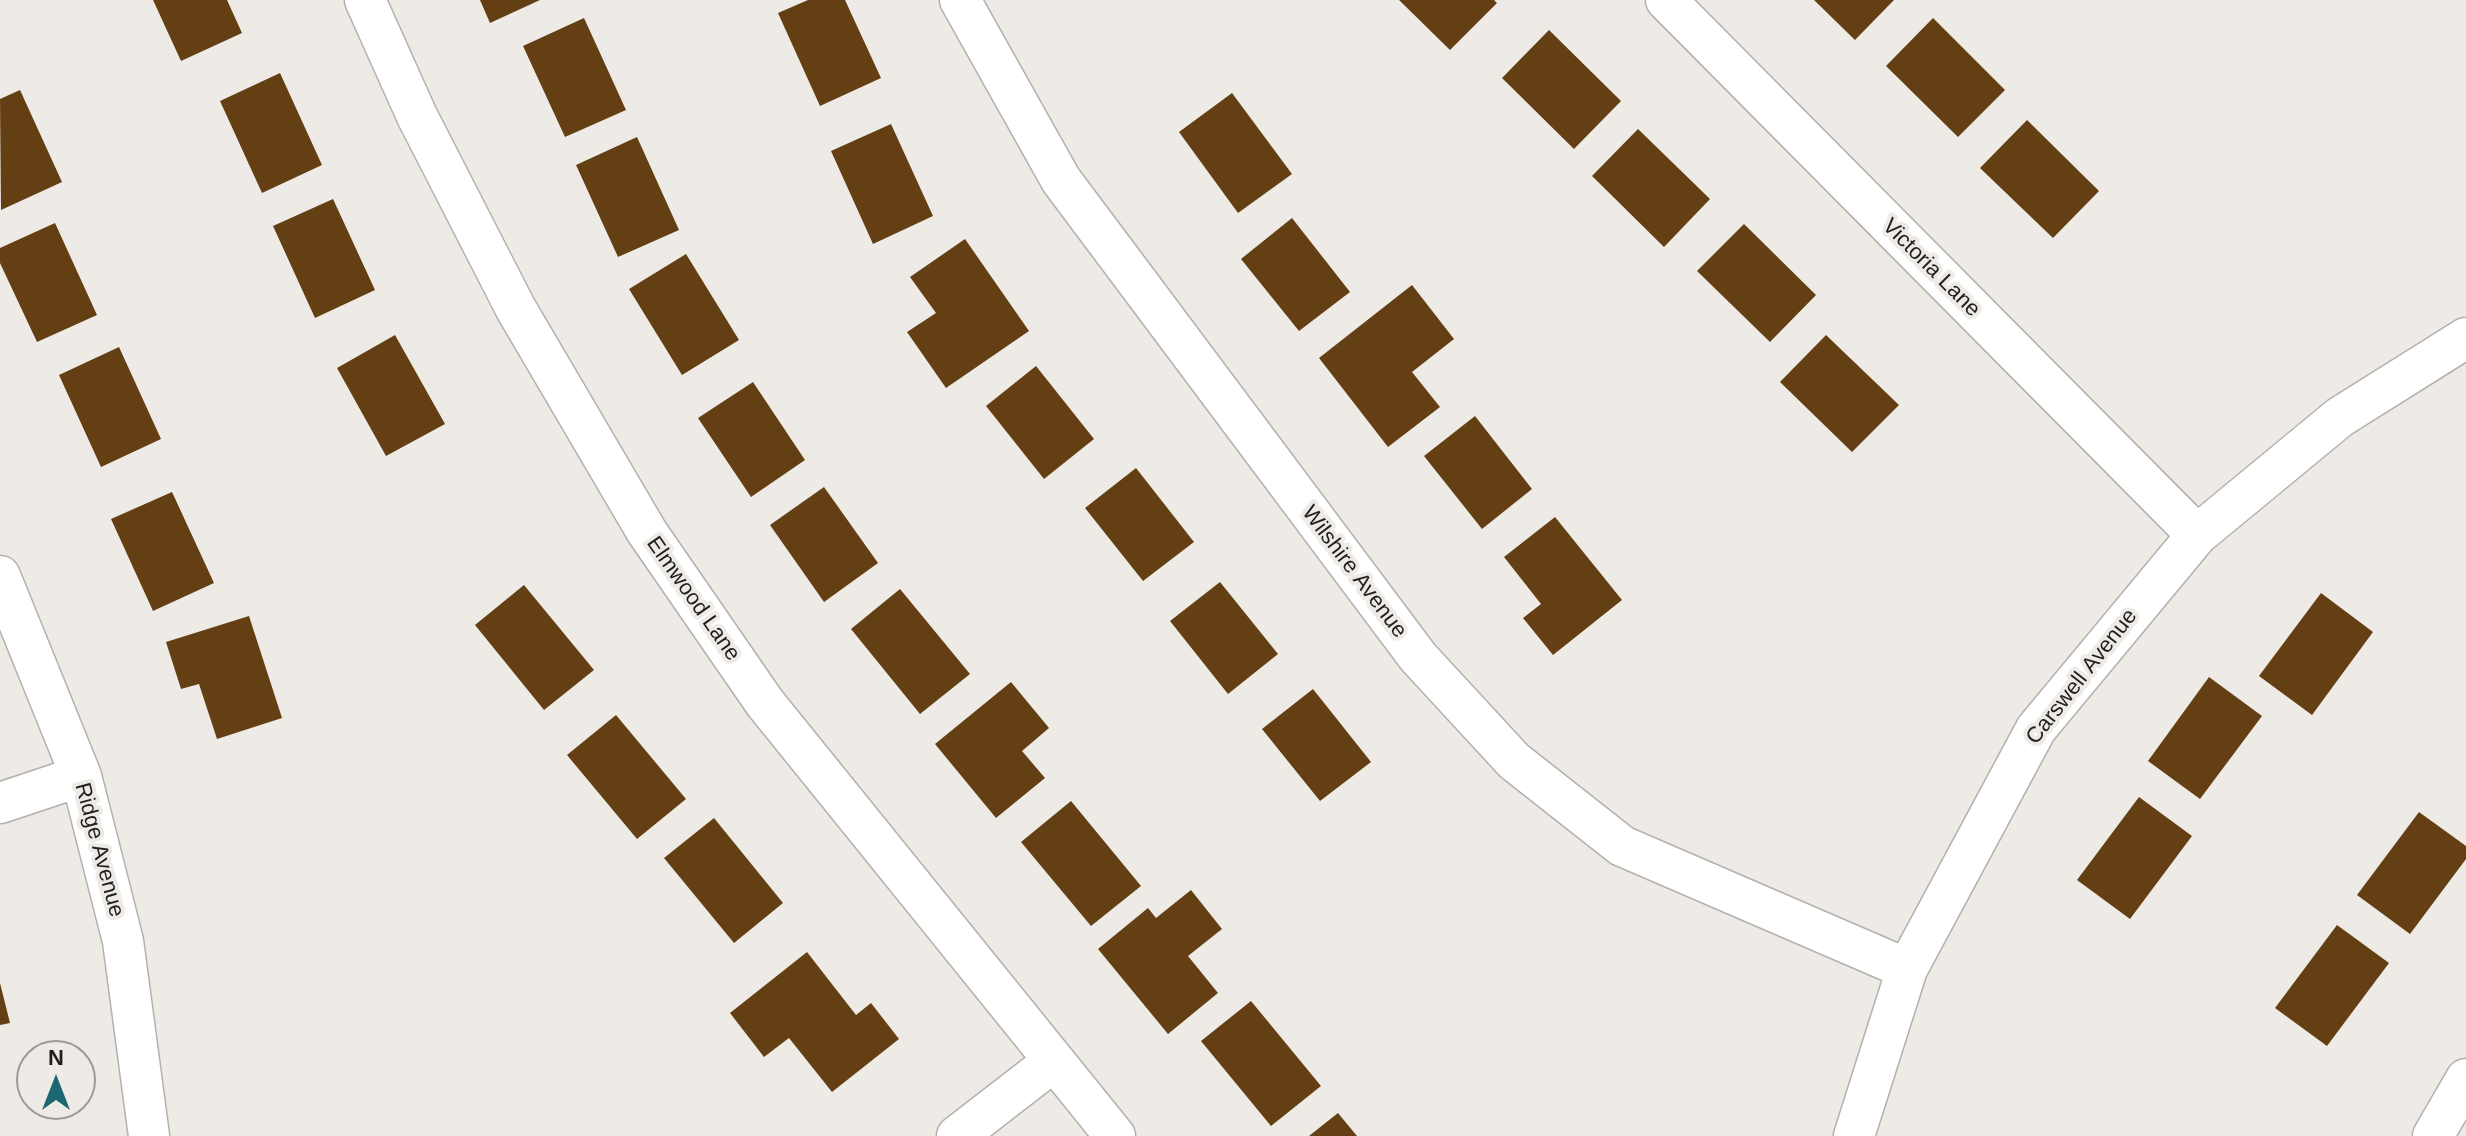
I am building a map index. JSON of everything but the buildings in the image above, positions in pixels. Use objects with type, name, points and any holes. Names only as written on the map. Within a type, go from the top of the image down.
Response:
[{"type":"street","name":"Elmwood Lane","points":[[365,0],[417,116],[516,309],[647,532],[765,703],[1115,1136]]},
{"type":"street","name":"Wilshire Avenue","points":[[960,0],[1061,180],[1418,657],[1514,761],[1622,846],[1907,969]]},
{"type":"street","name":"Victoria Lane","points":[[1666,0],[2197,535]]},
{"type":"street","name":"Carswell Avenue","points":[[1854,1136],[1907,969],[2036,729],[2197,535],[2340,417],[2466,338]]},
{"type":"street","name":"Ridge Avenue","points":[[0,576],[81,776],[123,941],[149,1136]]},
{"type":"street","points":[[0,803],[81,776]]},
{"type":"street","points":[[957,1136],[1054,1061]]},
{"type":"street","points":[[2433,1136],[2466,1079]]}]
